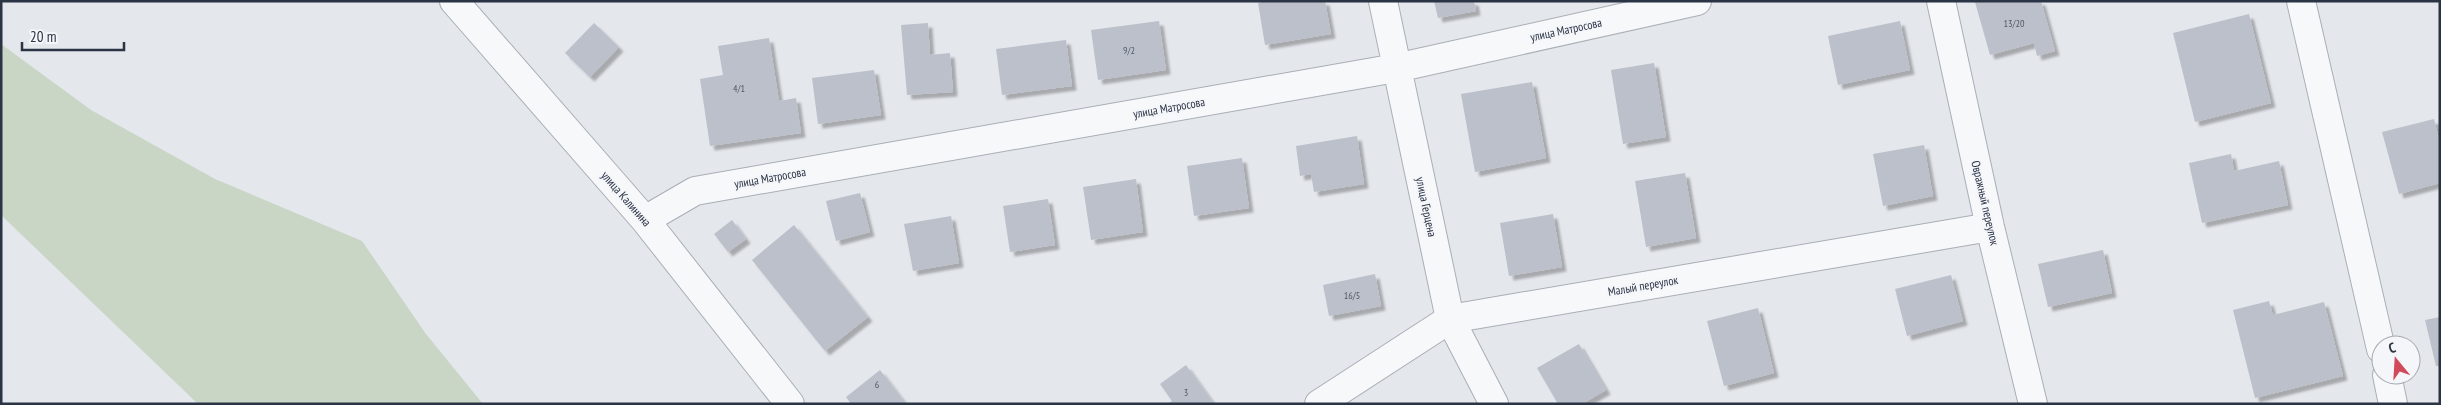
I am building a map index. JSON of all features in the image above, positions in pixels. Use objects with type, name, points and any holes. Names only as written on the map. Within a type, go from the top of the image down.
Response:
[{"type":"street","name":"улица Калинина","points":[[454,1],[645,220],[790,404]]},
{"type":"street","name":"улица Герцена","points":[[1383,1],[1450,319],[1494,404]]},
{"type":"street","name":"улица Матросова","points":[[645,220],[695,191],[1396,68],[1697,1]]},
{"type":"street","name":"Овражный переулок","points":[[1941,1],[1990,227],[2033,404]]},
{"type":"street","points":[[2301,1],[2378,335]]},
{"type":"street","name":"Малый переулок","points":[[1319,404],[1450,319],[1990,227]]},
{"type":"street","points":[[2389,385],[2394,404]]},
{"type":"green space","points":[[1,44],[91,110],[215,179],[362,241],[426,334],[483,404],[198,404],[1,215]]},
{"type":"building","points":[[1266,1],[1325,1],[1331,34],[1265,45],[1258,3]]},
{"type":"building","points":[[1434,1],[1474,1],[1476,11],[1438,18]]},
{"type":"building","points":[[2041,1],[2055,51],[2037,56],[2034,43],[1990,55],[1975,2]]},
{"type":"building","points":[[2249,14],[2271,103],[2195,122],[2173,33]]},
{"type":"building","points":[[1159,21],[1166,70],[1098,80],[1091,30]]},
{"type":"building","points":[[1900,21],[1910,70],[1838,85],[1828,36]]},
{"type":"building","points":[[594,23],[619,47],[590,77],[565,53]]},
{"type":"building","points":[[928,23],[930,55],[950,53],[953,92],[907,95],[901,25]]},
{"type":"building","points":[[769,38],[779,101],[796,98],[801,133],[710,146],[700,79],[723,75],[718,46]]},
{"type":"building","points":[[1066,40],[1072,86],[1002,95],[996,49]]},
{"type":"building","points":[[1654,63],[1666,137],[1623,144],[1611,70]]},
{"type":"building","points":[[874,70],[881,115],[818,124],[812,78]]},
{"type":"building","points":[[1532,82],[1546,158],[1475,172],[1461,94]]},
{"type":"building","points":[[2434,119],[2440,143],[2440,183],[2399,194],[2382,132]]},
{"type":"building","points":[[1357,136],[1364,184],[1314,192],[1311,174],[1300,176],[1296,146]]},
{"type":"building","points":[[1924,145],[1933,196],[1883,206],[1873,154]]},
{"type":"building","points":[[2231,154],[2234,171],[2279,161],[2288,205],[2202,223],[2189,163]]},
{"type":"building","points":[[1242,158],[1249,208],[1194,216],[1187,166]]},
{"type":"building","points":[[1685,173],[1696,238],[1646,247],[1635,181]]},
{"type":"building","points":[[1136,179],[1143,232],[1091,240],[1083,187]]},
{"type":"building","points":[[860,193],[870,232],[836,241],[826,201]]},
{"type":"building","points":[[1048,199],[1055,245],[1010,252],[1003,206]]},
{"type":"building","points":[[1553,214],[1562,267],[1509,276],[1500,223]]},
{"type":"building","points":[[951,216],[959,263],[913,271],[904,224]]},
{"type":"building","points":[[732,220],[746,239],[728,252],[714,234]]},
{"type":"building","points":[[794,225],[868,317],[825,351],[752,260]]},
{"type":"building","points":[[2103,250],[2112,293],[2048,307],[2038,264]]},
{"type":"building","points":[[1375,274],[1381,306],[1329,316],[1323,285]]},
{"type":"building","points":[[1951,275],[1963,321],[1907,336],[1895,289]]},
{"type":"building","points":[[2269,301],[2273,315],[2324,302],[2343,376],[2255,398],[2233,310]]},
{"type":"building","points":[[1758,308],[1774,373],[1724,386],[1707,321]]},
{"type":"building","points":[[2440,317],[2440,366],[2436,366],[2425,320]]},
{"type":"building","points":[[1579,344],[1606,390],[1582,404],[1558,404],[1537,368]]},
{"type":"building","points":[[1186,365],[1214,404],[1167,404],[1172,401],[1160,384]]},
{"type":"building","points":[[880,370],[906,404],[851,404],[846,397]]}]
